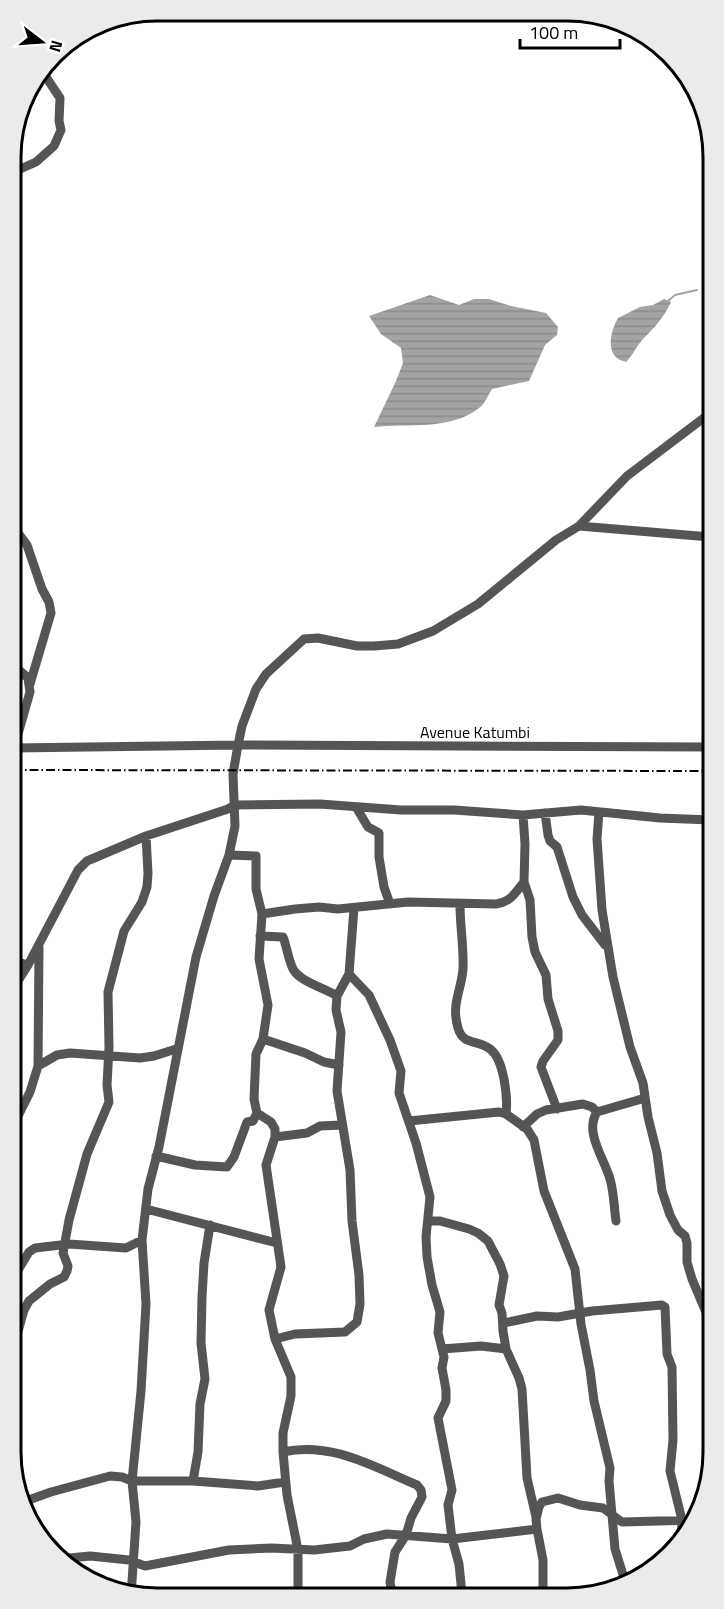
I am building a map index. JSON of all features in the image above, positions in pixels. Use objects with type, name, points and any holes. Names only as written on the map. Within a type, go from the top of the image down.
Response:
[{"type":"street","points":[[21,169],[36,162],[54,146],[61,130],[60,98],[46,78]]},
{"type":"street","points":[[132,1585],[136,1522],[132,1481],[141,1391],[146,1304],[142,1240],[148,1189],[173,1078],[176,1049],[198,948],[229,855],[235,826],[233,774],[242,726],[256,689],[266,674],[304,639],[318,638],[357,646],[398,644],[433,631],[478,604],[556,540],[579,526],[627,476],[703,419]]},
{"type":"street","points":[[579,526],[703,536]]},
{"type":"street","points":[[21,536],[27,544],[51,613],[21,724]]},
{"type":"street","points":[[21,672],[28,678],[30,684]]},
{"type":"street","name":"Avenue Katumbi","points":[[21,748],[238,745],[703,747]]},
{"type":"street","points":[[21,976],[78,870],[87,861],[234,805],[320,804],[523,815],[581,810],[703,820]]},
{"type":"street","points":[[356,807],[368,827],[379,833],[379,857],[384,887],[390,904]]},
{"type":"street","points":[[599,812],[597,839],[606,946],[624,1025],[643,1083],[662,1191],[670,1215],[678,1230],[685,1236],[687,1262],[703,1305]]},
{"type":"street","points":[[545,813],[548,835],[557,848],[573,897],[582,915],[606,946]]},
{"type":"street","points":[[523,815],[524,882],[530,900],[535,952],[546,975],[548,999],[558,1031],[558,1040],[541,1067],[557,1109]]},
{"type":"street","points":[[21,1305],[64,1277],[68,1266],[63,1253],[64,1245],[87,1154],[109,1102],[107,1085],[108,992],[124,931],[142,902],[147,887],[146,837]]},
{"type":"street","points":[[156,1156],[195,1165],[227,1167],[234,1158],[247,1122],[253,1121],[257,1113],[254,1099],[256,1054],[263,1039],[268,1005],[259,959],[262,914],[256,889],[256,856],[229,855]]},
{"type":"street","points":[[262,914],[319,907],[338,909],[408,902],[505,903],[512,899],[524,882]]},
{"type":"street","points":[[460,904],[463,968],[454,1007],[455,1014],[460,1034],[464,1039],[487,1046],[498,1059],[506,1096],[506,1114]]},
{"type":"street","points":[[275,1339],[295,1334],[345,1332],[357,1322],[360,1304],[359,1275],[352,1221],[350,1170],[338,1100],[341,1032],[336,1010],[337,996],[348,974],[354,908]]},
{"type":"street","points":[[260,936],[283,937],[293,969],[300,978],[325,988],[337,996]]},
{"type":"street","points":[[21,1111],[38,1066],[39,945]]},
{"type":"street","points":[[21,963],[28,965]]},
{"type":"street","points":[[348,974],[369,994],[390,1040],[401,1071],[399,1093],[430,1197],[426,1237],[427,1257],[440,1311],[438,1333],[442,1349],[446,1401],[438,1418],[452,1490],[448,1505],[461,1588]]},
{"type":"street","points":[[263,1039],[324,1062],[339,1065]]},
{"type":"street","points":[[37,1046],[57,1055]]},
{"type":"street","points":[[38,1066],[57,1055],[70,1053],[140,1058],[176,1049]]},
{"type":"street","points":[[616,1221],[610,1179],[592,1131],[593,1121],[597,1112],[645,1098]]},
{"type":"street","points":[[523,1127],[537,1114],[557,1109],[584,1104],[597,1112]]},
{"type":"street","points":[[409,1121],[489,1112],[506,1114],[523,1127],[534,1140],[544,1191],[575,1269],[579,1313],[594,1401],[610,1468],[615,1549],[624,1575]]},
{"type":"street","points":[[257,1113],[271,1122],[275,1129],[275,1137],[266,1164],[281,1267],[269,1310],[275,1339],[291,1377],[291,1396],[283,1433],[283,1452],[285,1482],[298,1550],[298,1588]]},
{"type":"street","points":[[275,1137],[297,1135],[320,1126],[342,1125]]},
{"type":"street","points":[[146,1209],[278,1243]]},
{"type":"street","points":[[428,1221],[440,1221],[469,1228],[478,1233],[488,1241],[504,1276],[499,1305],[504,1323],[506,1349],[522,1389],[527,1478],[543,1560],[543,1588]]},
{"type":"street","points":[[194,1481],[200,1404],[205,1379],[201,1343],[202,1297],[210,1225]]},
{"type":"street","points":[[21,1265],[29,1252],[35,1248],[97,1244],[126,1248],[142,1240]]},
{"type":"street","points":[[504,1323],[537,1316],[558,1317],[662,1305],[665,1307],[667,1354],[672,1367],[673,1440],[670,1471],[682,1524]]},
{"type":"street","points":[[442,1349],[481,1346],[506,1349]]},
{"type":"street","points":[[283,1452],[304,1448],[346,1455],[417,1485],[421,1490],[422,1497],[411,1518],[406,1535],[395,1552],[390,1581],[391,1588]]},
{"type":"street","points":[[30,1500],[110,1476],[132,1481],[194,1481],[258,1486],[285,1482]]},
{"type":"street","points":[[536,1524],[542,1502],[558,1498],[580,1505],[603,1508],[622,1522],[682,1520]]},
{"type":"street","points":[[72,1558],[90,1556],[129,1560],[145,1566],[229,1550],[271,1548],[314,1550],[350,1546],[364,1539],[387,1534],[452,1539],[536,1524]]},
{"type":"shaded area","points":[[430,295],[459,305],[474,299],[489,299],[546,313],[558,327],[557,335],[545,345],[529,381],[492,389],[485,402],[468,415],[428,425],[374,427],[403,363],[401,348],[381,334],[369,316]]},
{"type":"shaded area","points":[[664,299],[671,302],[659,322],[626,362],[619,360],[614,355],[611,344],[611,337],[618,318]]},
{"type":"waterway","points":[[668,301],[675,295],[697,290]]},
{"type":"railway","points":[[21,770],[703,771]]}]
